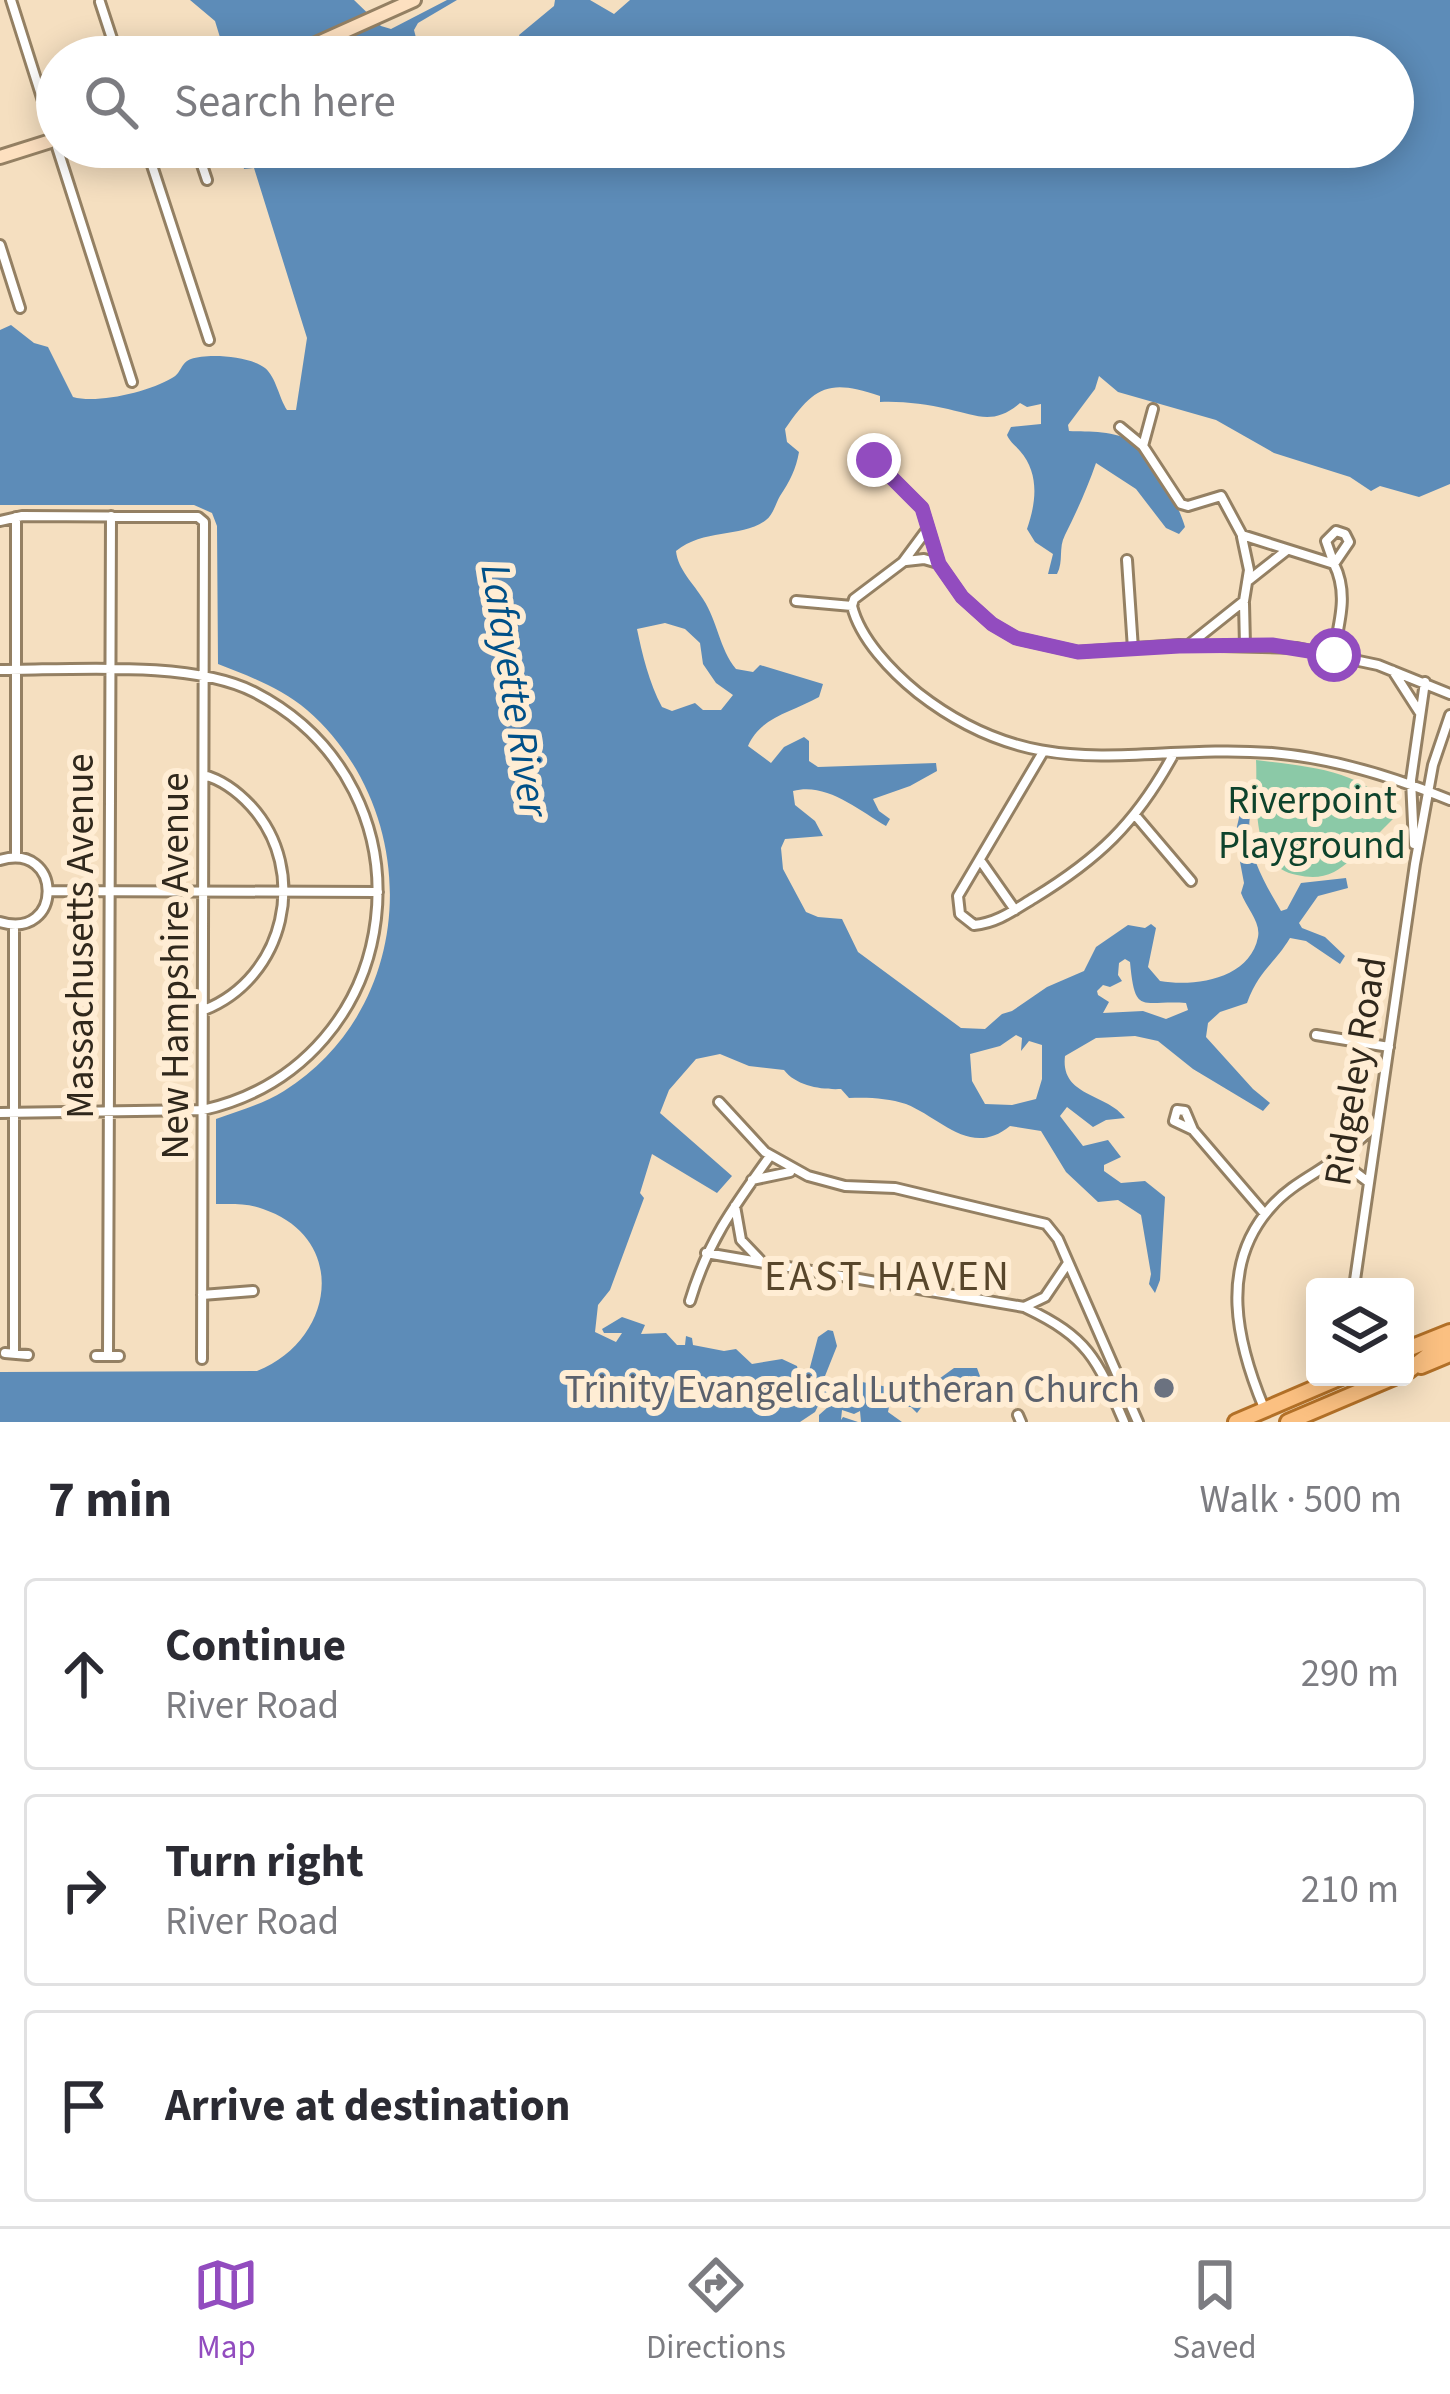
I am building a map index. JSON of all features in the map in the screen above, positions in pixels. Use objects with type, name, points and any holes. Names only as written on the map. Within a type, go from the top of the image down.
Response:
[{"type":"main road","points":[[334,36],[414,0]]},
{"type":"main road","points":[[0,158],[36,149]]},
{"type":"main road","points":[[1414,1347],[1450,1335]]},
{"type":"main road","points":[[1414,1361],[1450,1335]]},
{"type":"main road","points":[[1414,1368],[1450,1354]]},
{"type":"main road","points":[[1236,1422],[1322,1386]]},
{"type":"main road","points":[[1288,1422],[1370,1386]]},
{"type":"street","points":[[11,0],[36,78]]},
{"type":"street","points":[[100,2],[111,36]]},
{"type":"street","points":[[65,168],[132,382]]},
{"type":"street","points":[[153,168],[209,340]]},
{"type":"street","points":[[203,168],[207,180]]},
{"type":"street","points":[[0,245],[20,308]]},
{"type":"street","points":[[1143,446],[1153,409]]},
{"type":"street","points":[[1120,427],[1143,446],[1181,504],[1221,496],[1248,558],[1245,646]]},
{"type":"street","points":[[874,460],[917,501],[939,564],[972,608],[1016,638],[1066,652],[1272,645],[1392,670],[1450,694]]},
{"type":"street","points":[[0,521],[111,516]]},
{"type":"street","name":"New Hampshire Avenue","points":[[111,516],[202,519],[202,1359]]},
{"type":"street","name":"Massachusetts Avenue","points":[[95,1356],[113,1356],[111,516]]},
{"type":"street","points":[[16,517],[16,857]]},
{"type":"street","points":[[852,606],[871,584],[903,562],[927,529]]},
{"type":"street","points":[[1242,536],[1334,564],[1343,598],[1334,655]]},
{"type":"street","points":[[1248,581],[1287,550]]},
{"type":"street","points":[[903,562],[923,559],[939,564]]},
{"type":"street","points":[[1127,560],[1133,649]]},
{"type":"street","points":[[796,601],[852,606]]},
{"type":"street","points":[[1188,646],[1244,602]]},
{"type":"street","points":[[852,606],[871,644],[904,682],[936,707],[971,728],[1043,752],[1096,758],[1220,752],[1297,756],[1412,784],[1450,800]]},
{"type":"street","points":[[0,670],[205,675],[268,700],[307,728],[353,788],[369,826],[378,892],[375,933],[345,1010],[322,1040],[272,1083],[203,1110],[0,1113]]},
{"type":"street","points":[[1392,670],[1420,713]]},
{"type":"street","name":"Ridgeley Road","points":[[1415,864],[1412,784],[1425,682]]},
{"type":"street","name":"Ridgeley Road","points":[[1355,1278],[1415,864],[1428,791],[1450,715]]},
{"type":"street","points":[[1043,752],[958,896],[960,914],[974,926],[1015,910],[1094,859],[1135,815],[1173,756]]},
{"type":"street","points":[[204,775],[235,790],[264,823],[279,856],[284,892],[278,931],[262,964],[237,991],[204,1010]]},
{"type":"street","points":[[1135,815],[1191,881]]},
{"type":"street","points":[[0,860],[30,861],[41,870],[49,891],[38,916],[14,925],[0,922]]},
{"type":"street","points":[[980,860],[1015,910]]},
{"type":"street","points":[[49,891],[378,892]]},
{"type":"street","points":[[14,925],[9,1353],[28,1355]]},
{"type":"street","points":[[1316,1035],[1389,1047]]},
{"type":"street","points":[[719,1102],[770,1156],[797,1172],[845,1186],[895,1187],[1039,1220],[1055,1234],[1138,1422]]},
{"type":"street","points":[[1259,1415],[1235,1311],[1243,1262],[1265,1214],[1282,1195],[1376,1126]]},
{"type":"street","points":[[1193,1130],[1265,1214]]},
{"type":"street","points":[[690,1301],[706,1253],[737,1199],[770,1156]]},
{"type":"street","points":[[1331,1163],[1367,1181]]},
{"type":"street","points":[[752,1180],[768,1173],[797,1172]]},
{"type":"street","points":[[737,1199],[735,1219],[741,1240],[764,1262]]},
{"type":"street","points":[[706,1253],[1024,1307],[1065,1327],[1089,1350],[1124,1422]]},
{"type":"street","points":[[1024,1307],[1046,1297],[1068,1262]]},
{"type":"street","points":[[202,1295],[253,1291]]},
{"type":"street","points":[[1089,1350],[1100,1337]]},
{"type":"green space","name":"Riverpoint Playground","points":[[1256,760],[1315,768],[1352,779],[1398,814],[1334,872],[1316,877],[1281,869],[1270,858],[1259,828]]},
{"type":"water","points":[[190,0],[354,0],[381,26],[391,29],[447,0],[457,0],[418,23],[416,36],[220,36],[215,21]]},
{"type":"water","name":"Lafayette River","points":[[555,0],[590,0],[614,14],[630,0],[1450,0],[1450,484],[1419,497],[1380,486],[1371,491],[1350,477],[1274,453],[1216,420],[1118,392],[1099,376],[1068,425],[1069,431],[1111,434],[1135,443],[1164,482],[1185,527],[1179,534],[1166,528],[1136,489],[1096,463],[1063,540],[1057,574],[1048,574],[1053,554],[1035,542],[1027,529],[1034,499],[1031,469],[1007,435],[1011,427],[1041,424],[1041,404],[1027,407],[1020,403],[986,417],[923,404],[880,402],[880,396],[835,387],[814,395],[785,429],[787,442],[799,452],[768,518],[746,529],[698,539],[676,551],[736,669],[753,672],[760,665],[823,684],[819,697],[769,721],[748,746],[771,763],[784,747],[804,737],[809,741],[809,761],[818,767],[936,763],[937,771],[873,799],[890,819],[886,826],[829,794],[793,791],[795,805],[815,821],[823,836],[785,839],[781,848],[783,869],[806,912],[842,919],[858,952],[961,1028],[985,1029],[1047,987],[1084,971],[1096,947],[1128,925],[1156,928],[1148,967],[1160,981],[1204,981],[1233,971],[1253,951],[1258,937],[1241,893],[1244,883],[1235,835],[1241,809],[1250,816],[1253,854],[1281,911],[1287,909],[1301,883],[1346,878],[1348,888],[1318,896],[1299,923],[1325,937],[1345,956],[1340,964],[1306,941],[1290,938],[1247,1003],[1220,1012],[1208,1023],[1206,1037],[1270,1103],[1263,1111],[1193,1069],[1158,1041],[1135,1036],[1096,1038],[1065,1056],[1065,1069],[1077,1087],[1125,1118],[1093,1127],[1067,1107],[1060,1116],[1083,1146],[1108,1140],[1121,1157],[1104,1165],[1104,1171],[1121,1183],[1145,1181],[1165,1197],[1160,1280],[1155,1293],[1149,1284],[1141,1215],[1118,1200],[1098,1202],[1066,1172],[1041,1131],[1010,1126],[996,1135],[969,1137],[899,1102],[849,1098],[841,1089],[810,1086],[784,1070],[749,1066],[720,1054],[696,1059],[669,1090],[660,1113],[732,1176],[717,1193],[652,1154],[640,1193],[644,1198],[610,1290],[598,1305],[595,1332],[616,1342],[622,1333],[602,1329],[622,1317],[645,1325],[641,1334],[666,1333],[677,1345],[685,1345],[686,1336],[693,1345],[736,1349],[752,1364],[782,1359],[797,1366],[799,1376],[809,1371],[818,1337],[828,1330],[833,1331],[837,1346],[825,1376],[828,1380],[903,1390],[932,1384],[954,1368],[977,1368],[984,1387],[926,1401],[917,1413],[911,1407],[889,1407],[888,1412],[902,1422],[861,1422],[860,1411],[842,1410],[841,1420],[858,1422],[819,1422],[819,1415],[828,1407],[820,1402],[800,1422],[0,1422],[0,1372],[257,1371],[303,1337],[316,1314],[322,1289],[319,1265],[309,1242],[291,1223],[257,1207],[216,1204],[216,1119],[276,1096],[329,1054],[361,1010],[381,960],[390,906],[386,853],[371,800],[345,752],[297,702],[218,664],[217,526],[212,513],[194,505],[0,505],[0,330],[11,325],[34,343],[48,347],[73,397],[109,398],[137,392],[172,378],[191,359],[218,356],[265,368],[287,410],[296,410],[307,338],[254,168],[1414,168],[1414,36],[519,35],[554,6]],"holes":[[[665,623],[685,629],[700,643],[703,664],[716,683],[733,695],[721,710],[703,710],[695,703],[672,711],[662,707],[637,629]],[[1130,962],[1138,998],[1150,1003],[1186,1003],[1188,1010],[1166,1019],[1143,1011],[1103,1013],[1109,1002],[1097,991],[1122,981],[1119,963]],[[1016,1035],[1022,1038],[1021,1051],[1029,1041],[1042,1045],[1042,1079],[1036,1099],[1012,1105],[985,1104],[972,1081],[970,1054],[1000,1046]]]},
{"type":"place","name":"Trinity Evangelical Lutheran Church","points":[[1164,1388]]},
{"type":"district","name":"EAST HAVEN","points":[[888,1275]]},
{"type":"route","points":[[874,460],[922,508],[939,564],[962,597],[1016,638],[1078,652],[1272,645],[1334,655]]}]
